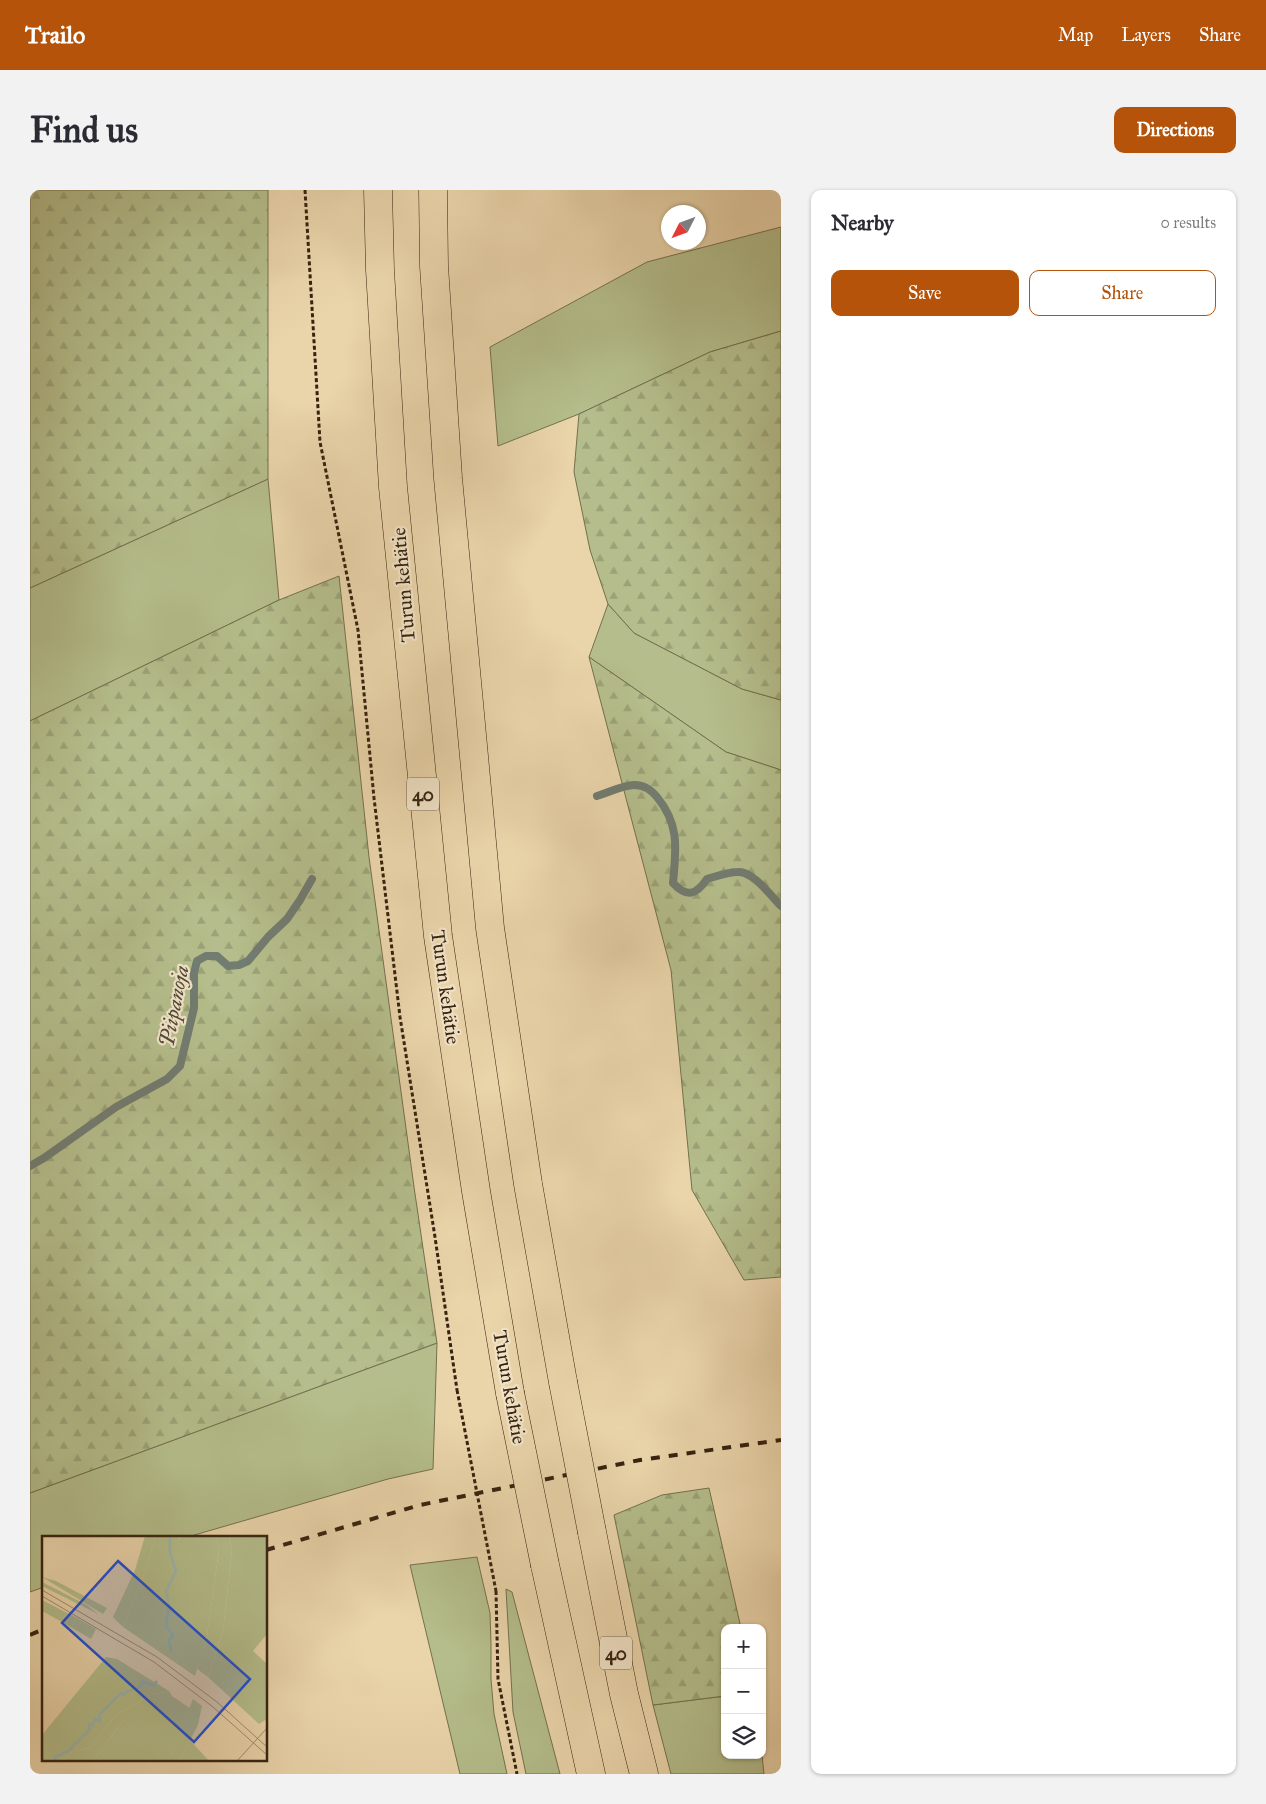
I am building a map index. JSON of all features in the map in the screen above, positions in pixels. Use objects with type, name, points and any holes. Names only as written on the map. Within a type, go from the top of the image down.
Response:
[{"type":"highway","name":"Turun kehätie","points":[[378,190],[380,270],[393,487],[438,936],[476,1191],[510,1393],[544,1565],[591,1774]]},
{"type":"highway","name":"40","points":[[432,190],[434,266],[448,478],[490,928],[528,1184],[563,1382],[624,1694],[644,1774]]},
{"type":"path","points":[[305,190],[320,442],[358,630],[374,798],[400,1017],[457,1390],[496,1590],[498,1679],[518,1774]]},
{"type":"green space","points":[[30,190],[268,190],[268,479],[30,588]]},
{"type":"green space","points":[[781,227],[781,331],[710,352],[579,414],[498,446],[490,347],[647,262],[693,250],[706,250],[706,247]]},
{"type":"green space","points":[[781,331],[781,700],[742,689],[634,633],[608,604],[590,550],[574,472],[579,414],[710,352]]},
{"type":"green space","points":[[268,479],[279,600],[30,721],[30,588]]},
{"type":"green space","points":[[339,576],[369,857],[437,1343],[30,1493],[30,721],[279,600]]},
{"type":"green space","points":[[608,604],[634,633],[742,689],[781,700],[781,770],[726,752],[589,657]]},
{"type":"green space","points":[[589,657],[726,752],[781,770],[781,1277],[744,1280],[692,1190],[671,970]]},
{"type":"green space","points":[[437,1343],[433,1469],[388,1479],[191,1536],[42,1536],[42,1588],[30,1592],[30,1493]]},
{"type":"green space","points":[[709,1488],[740,1624],[721,1624],[721,1696],[653,1705],[614,1515],[662,1495]]},
{"type":"green space","points":[[477,1557],[490,1613],[491,1679],[494,1714],[507,1774],[460,1774],[410,1565]]},
{"type":"green space","points":[[506,1589],[512,1592],[560,1774],[526,1774],[513,1712]]},
{"type":"green space","points":[[721,1696],[721,1759],[762,1759],[764,1774],[671,1774],[653,1705]]},
{"type":"waterway","name":"Piipanoja","points":[[597,796],[630,785],[645,787],[655,794],[670,817],[675,838],[673,883],[683,891],[691,893],[699,888],[707,879],[726,873],[738,872],[750,875],[781,906]]},
{"type":"waterway","name":"Piipanoja","points":[[30,1166],[116,1107],[167,1079],[180,1066],[194,1008],[194,973],[197,961],[206,956],[217,956],[228,966],[239,965],[248,961],[268,937],[287,919],[312,879]]},
{"type":"railway","points":[[268,1549],[420,1505],[640,1460],[781,1440]]},
{"type":"railway","points":[[30,1635],[42,1630]]}]
